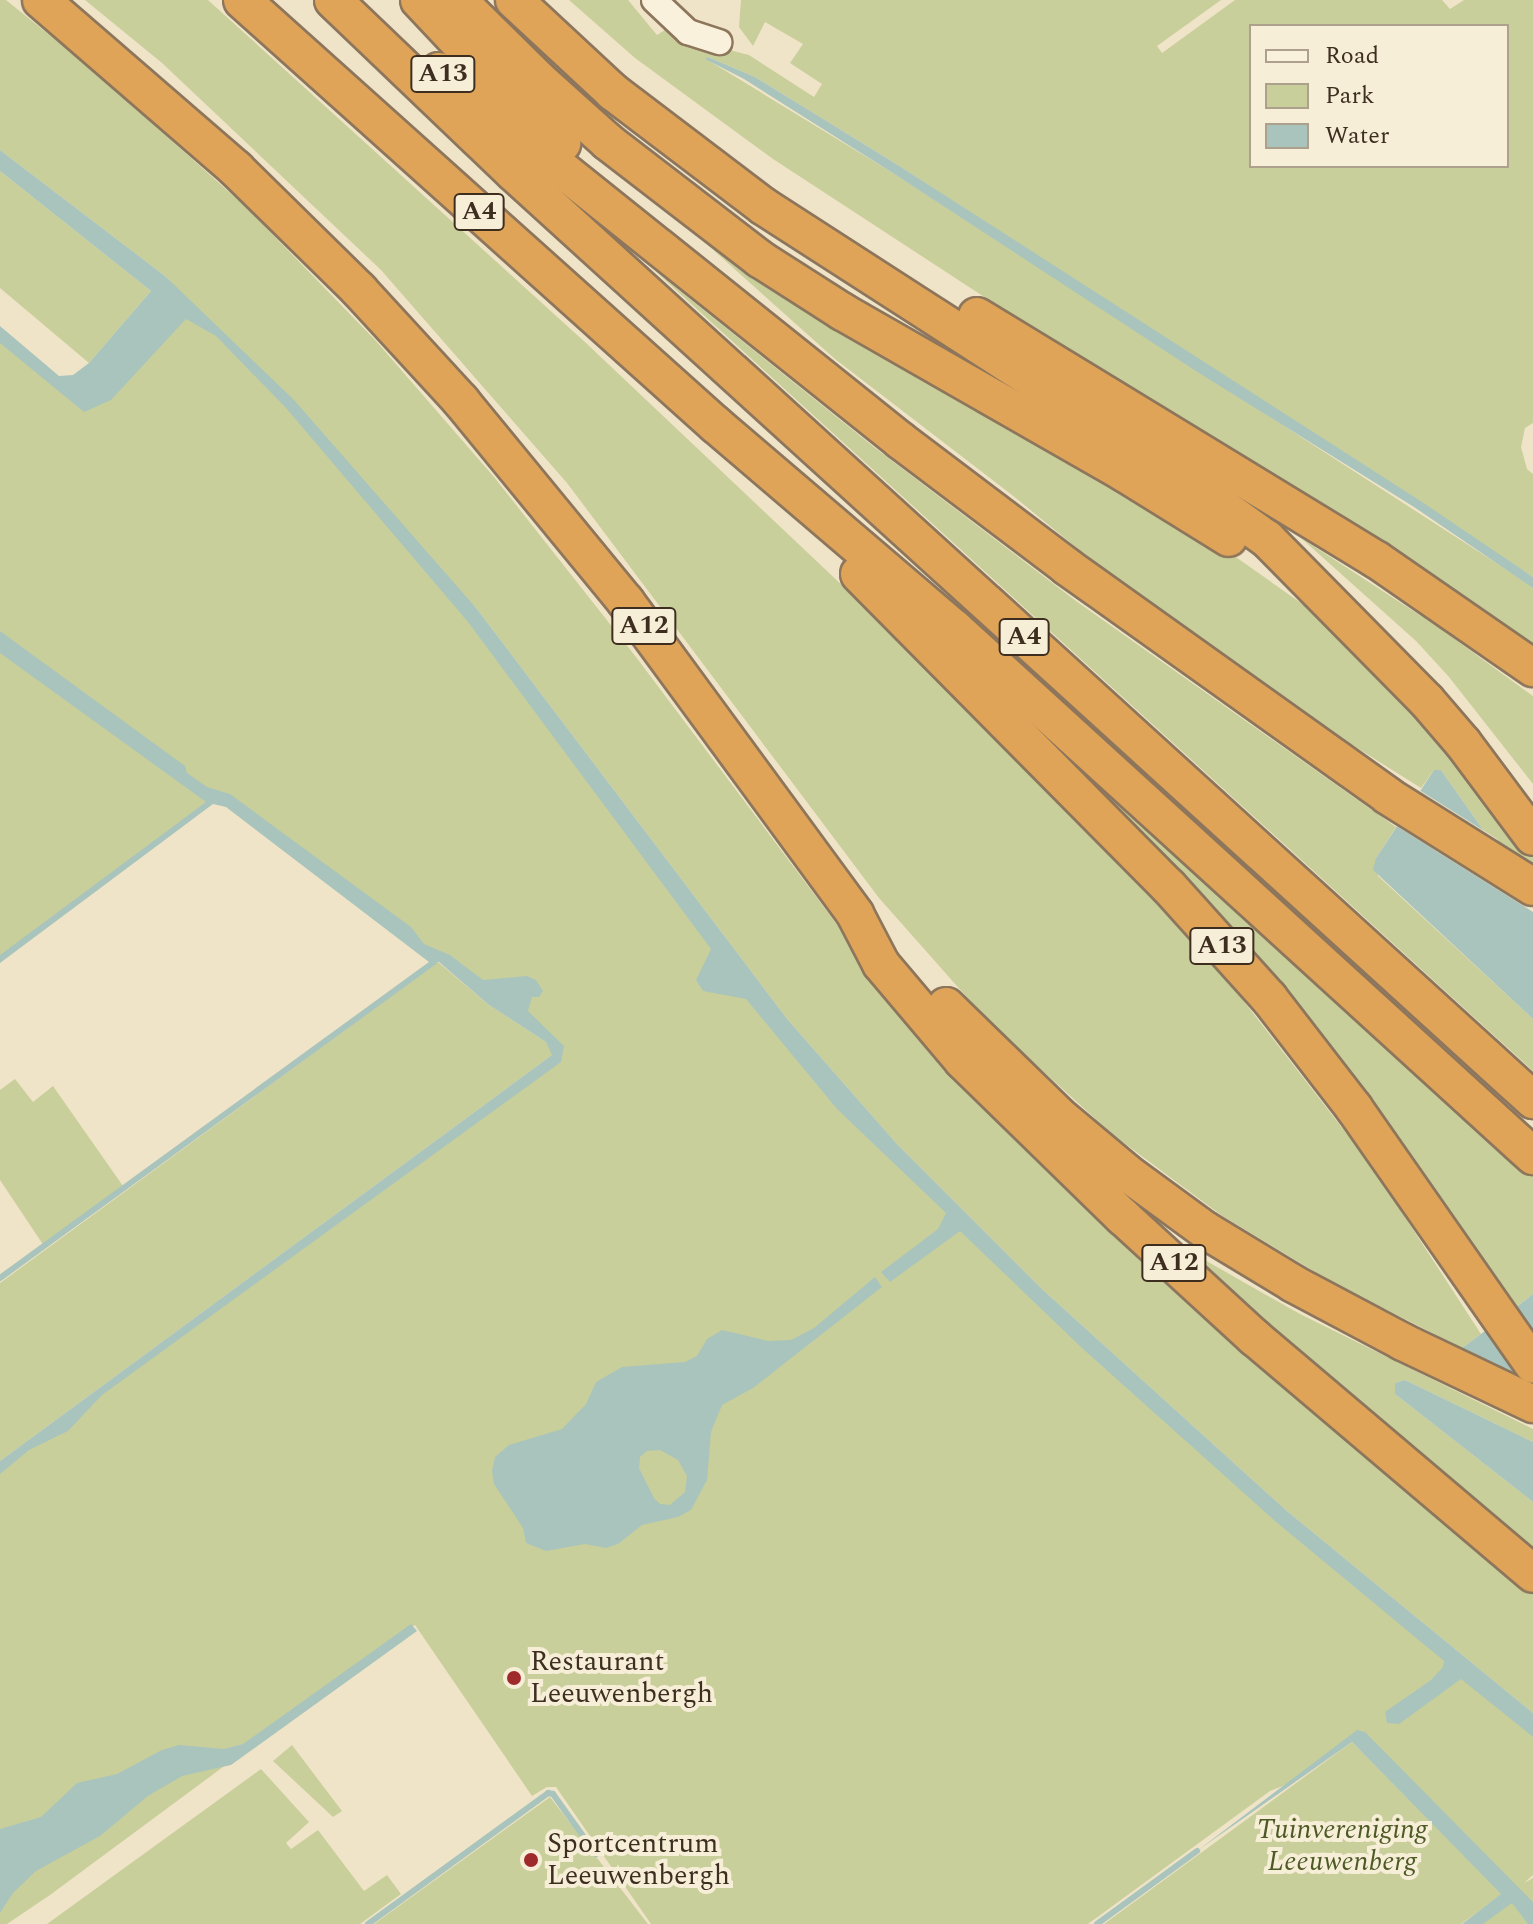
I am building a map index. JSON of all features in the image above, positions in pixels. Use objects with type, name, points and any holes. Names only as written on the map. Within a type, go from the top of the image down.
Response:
[{"type":"highway","name":"A12","points":[[41,0],[236,169],[359,290],[461,401],[618,591],[855,914],[881,964],[963,1061],[1023,1122],[1254,1337],[1533,1574]]},
{"type":"highway","name":"A4","points":[[242,0],[716,425],[954,628],[1533,1156]]},
{"type":"highway","name":"A4","points":[[333,0],[514,173],[1533,1100]]},
{"type":"highway","name":"A13","points":[[353,0],[729,305],[1029,539],[1181,652],[1367,782],[1533,887]]},
{"type":"highway","points":[[419,0],[484,69],[729,305]]},
{"type":"highway","points":[[458,0],[539,80],[608,142],[760,259],[932,365],[1171,500],[1348,621]]},
{"type":"highway","points":[[514,0],[613,92],[763,206],[1199,488],[1267,539],[1463,743],[1533,837]]},
{"type":"highway","points":[[763,206],[941,294],[1377,560],[1533,668]]},
{"type":"highway","name":"A13","points":[[716,425],[933,651],[1158,876],[1269,998],[1354,1108],[1533,1365]]},
{"type":"highway","name":"A12","points":[[855,914],[895,947],[967,1029],[1058,1115],[1127,1173],[1205,1230],[1294,1284],[1403,1342],[1533,1404]]},
{"type":"street","points":[[654,0],[688,32],[719,42]]},
{"type":"green space","points":[[0,0],[6,0],[88,66],[247,208],[376,341],[494,477],[636,657],[920,1035],[1420,1500],[1533,1593],[1533,1713],[1287,1511],[1042,1289],[897,1144],[788,1020],[477,609],[165,276],[0,150]]},
{"type":"green space","points":[[85,0],[208,0],[586,343],[900,640],[1080,819],[1235,990],[1371,1165],[1481,1334],[1462,1348],[1330,1281],[1221,1215],[1112,1134],[987,1020],[879,898],[567,483],[381,270],[162,63]]},
{"type":"green space","points":[[569,0],[628,0],[657,35],[668,28],[706,44],[749,55],[814,97],[822,84],[790,63],[803,44],[765,22],[753,46],[739,27],[741,0],[1221,0],[1157,46],[1162,53],[1235,0],[1442,0],[1450,9],[1464,0],[1533,0],[1533,423],[1525,428],[1521,447],[1527,469],[1533,474],[1533,577],[893,162],[755,77],[708,57],[706,59],[888,170],[1527,583],[1533,588],[1533,646],[1415,563],[1064,349],[773,159],[635,58]]},
{"type":"green space","points":[[0,171],[151,291],[89,363],[0,288]]},
{"type":"green space","points":[[708,229],[1172,512],[1369,651],[1515,825],[1533,858],[1533,901],[1441,770],[1434,770],[1421,788],[1268,692],[1159,615],[1012,495],[835,359],[701,239]]},
{"type":"green space","points":[[654,270],[874,447],[1076,601],[1396,827],[1376,858],[1378,876],[1533,1019],[1533,1071]]},
{"type":"green space","points":[[180,295],[221,333],[433,567],[738,971],[892,1153],[1285,1517],[1533,1721],[1533,1875],[1524,1883],[1533,1878],[1533,1924],[1472,1924],[1514,1893],[1359,1735],[1288,1784],[1270,1791],[1088,1924],[651,1924],[556,1787],[547,1787],[532,1796],[415,1625],[50,1895],[7,1924],[0,1924],[0,1462],[556,1059],[555,1042],[227,801],[214,799],[0,958],[0,331],[64,384]]},
{"type":"green space","points":[[1301,538],[1438,627],[1533,696],[1533,784],[1449,677],[1416,641]]},
{"type":"green space","points":[[981,676],[1211,880],[1533,1177],[1533,1294],[1512,1310],[1487,1265],[1359,1088],[1221,917]]},
{"type":"green space","points":[[438,962],[489,1005],[546,1042],[552,1048],[552,1055],[0,1461],[0,1283]]},
{"type":"green space","points":[[15,1079],[33,1102],[53,1086],[123,1186],[44,1246],[0,1180],[0,1090]]},
{"type":"green space","points":[[1180,1246],[1300,1314],[1533,1429],[1533,1442],[1405,1380],[1395,1383],[1395,1394],[1533,1502],[1533,1554],[1216,1281]]},
{"type":"green space","name":"Tuinvereniging Leeuwenberg","points":[[1352,1742],[1502,1894],[1461,1924],[1104,1924]]},
{"type":"green space","points":[[292,1745],[342,1811],[333,1817],[273,1761]]},
{"type":"green space","points":[[261,1769],[309,1822],[286,1843],[291,1849],[318,1830],[364,1891],[387,1875],[401,1894],[360,1924],[47,1924]]},
{"type":"green space","name":"Sportcentrum Leeuwenbergh","points":[[550,1797],[648,1924],[374,1924]]},
{"type":"water","points":[[708,57],[755,77],[893,162],[1419,500],[1533,577],[1533,588],[1414,507],[1199,373],[744,79],[705,59]]},
{"type":"water","points":[[0,150],[165,276],[294,400],[477,609],[788,1020],[897,1144],[1042,1289],[1287,1511],[1533,1713],[1533,1737],[1461,1679],[1399,1724],[1387,1723],[1385,1712],[1431,1680],[1443,1667],[1444,1661],[1275,1521],[1082,1348],[960,1231],[890,1282],[881,1272],[938,1229],[946,1213],[837,1109],[746,999],[703,991],[696,980],[711,949],[468,622],[286,408],[216,336],[186,319],[111,400],[84,412],[0,343],[0,326],[59,376],[73,375],[89,363],[151,291],[0,171]]},
{"type":"water","points":[[0,631],[185,766],[187,773],[207,787],[230,794],[411,927],[424,944],[450,955],[483,980],[527,976],[536,980],[543,991],[539,997],[532,997],[528,1011],[564,1046],[561,1062],[102,1395],[68,1431],[29,1450],[0,1474],[0,1461],[552,1055],[546,1042],[489,1005],[439,962],[429,962],[226,807],[213,804],[0,963],[0,955],[206,802],[0,653]]},
{"type":"water","points":[[1434,770],[1441,770],[1533,901],[1533,1019],[1373,870],[1376,858]]},
{"type":"water","points":[[875,1277],[882,1287],[753,1388],[722,1405],[711,1432],[707,1480],[691,1510],[678,1517],[642,1525],[618,1544],[606,1548],[585,1544],[546,1551],[526,1543],[523,1528],[494,1484],[492,1471],[495,1457],[509,1445],[562,1429],[586,1404],[596,1382],[622,1367],[685,1362],[697,1356],[707,1339],[722,1330],[768,1341],[791,1340],[814,1328]],"holes":[[[660,1450],[678,1460],[687,1476],[685,1492],[670,1505],[660,1504],[639,1468],[640,1457],[647,1451]]]},
{"type":"water","points":[[1533,1294],[1533,1382],[1462,1348],[1481,1334]]},
{"type":"water","points":[[1405,1380],[1533,1442],[1533,1502],[1395,1394],[1395,1383]]},
{"type":"water","points":[[411,1624],[417,1631],[231,1765],[182,1776],[148,1796],[100,1836],[36,1871],[13,1893],[0,1913],[0,1829],[41,1817],[77,1783],[117,1774],[162,1750],[179,1745],[224,1749],[243,1744]]},
{"type":"water","points":[[1357,1730],[1365,1732],[1533,1902],[1533,1924],[1528,1924],[1512,1903],[1483,1924],[1462,1924],[1501,1894],[1352,1742],[1197,1851]]},
{"type":"pier","points":[[1416,788],[1497,839],[1533,893],[1533,912],[1393,824]]},
{"type":"waterway","points":[[0,1278],[434,962]]},
{"type":"waterway","points":[[368,1924],[548,1793],[553,1794],[596,1854]]},
{"type":"waterway","points":[[1097,1924],[1197,1851]]},
{"type":"place","name":"Restaurant Leeuwenbergh","points":[[514,1678]]},
{"type":"place","name":"Sportcentrum Leeuwenbergh","points":[[531,1860]]}]
